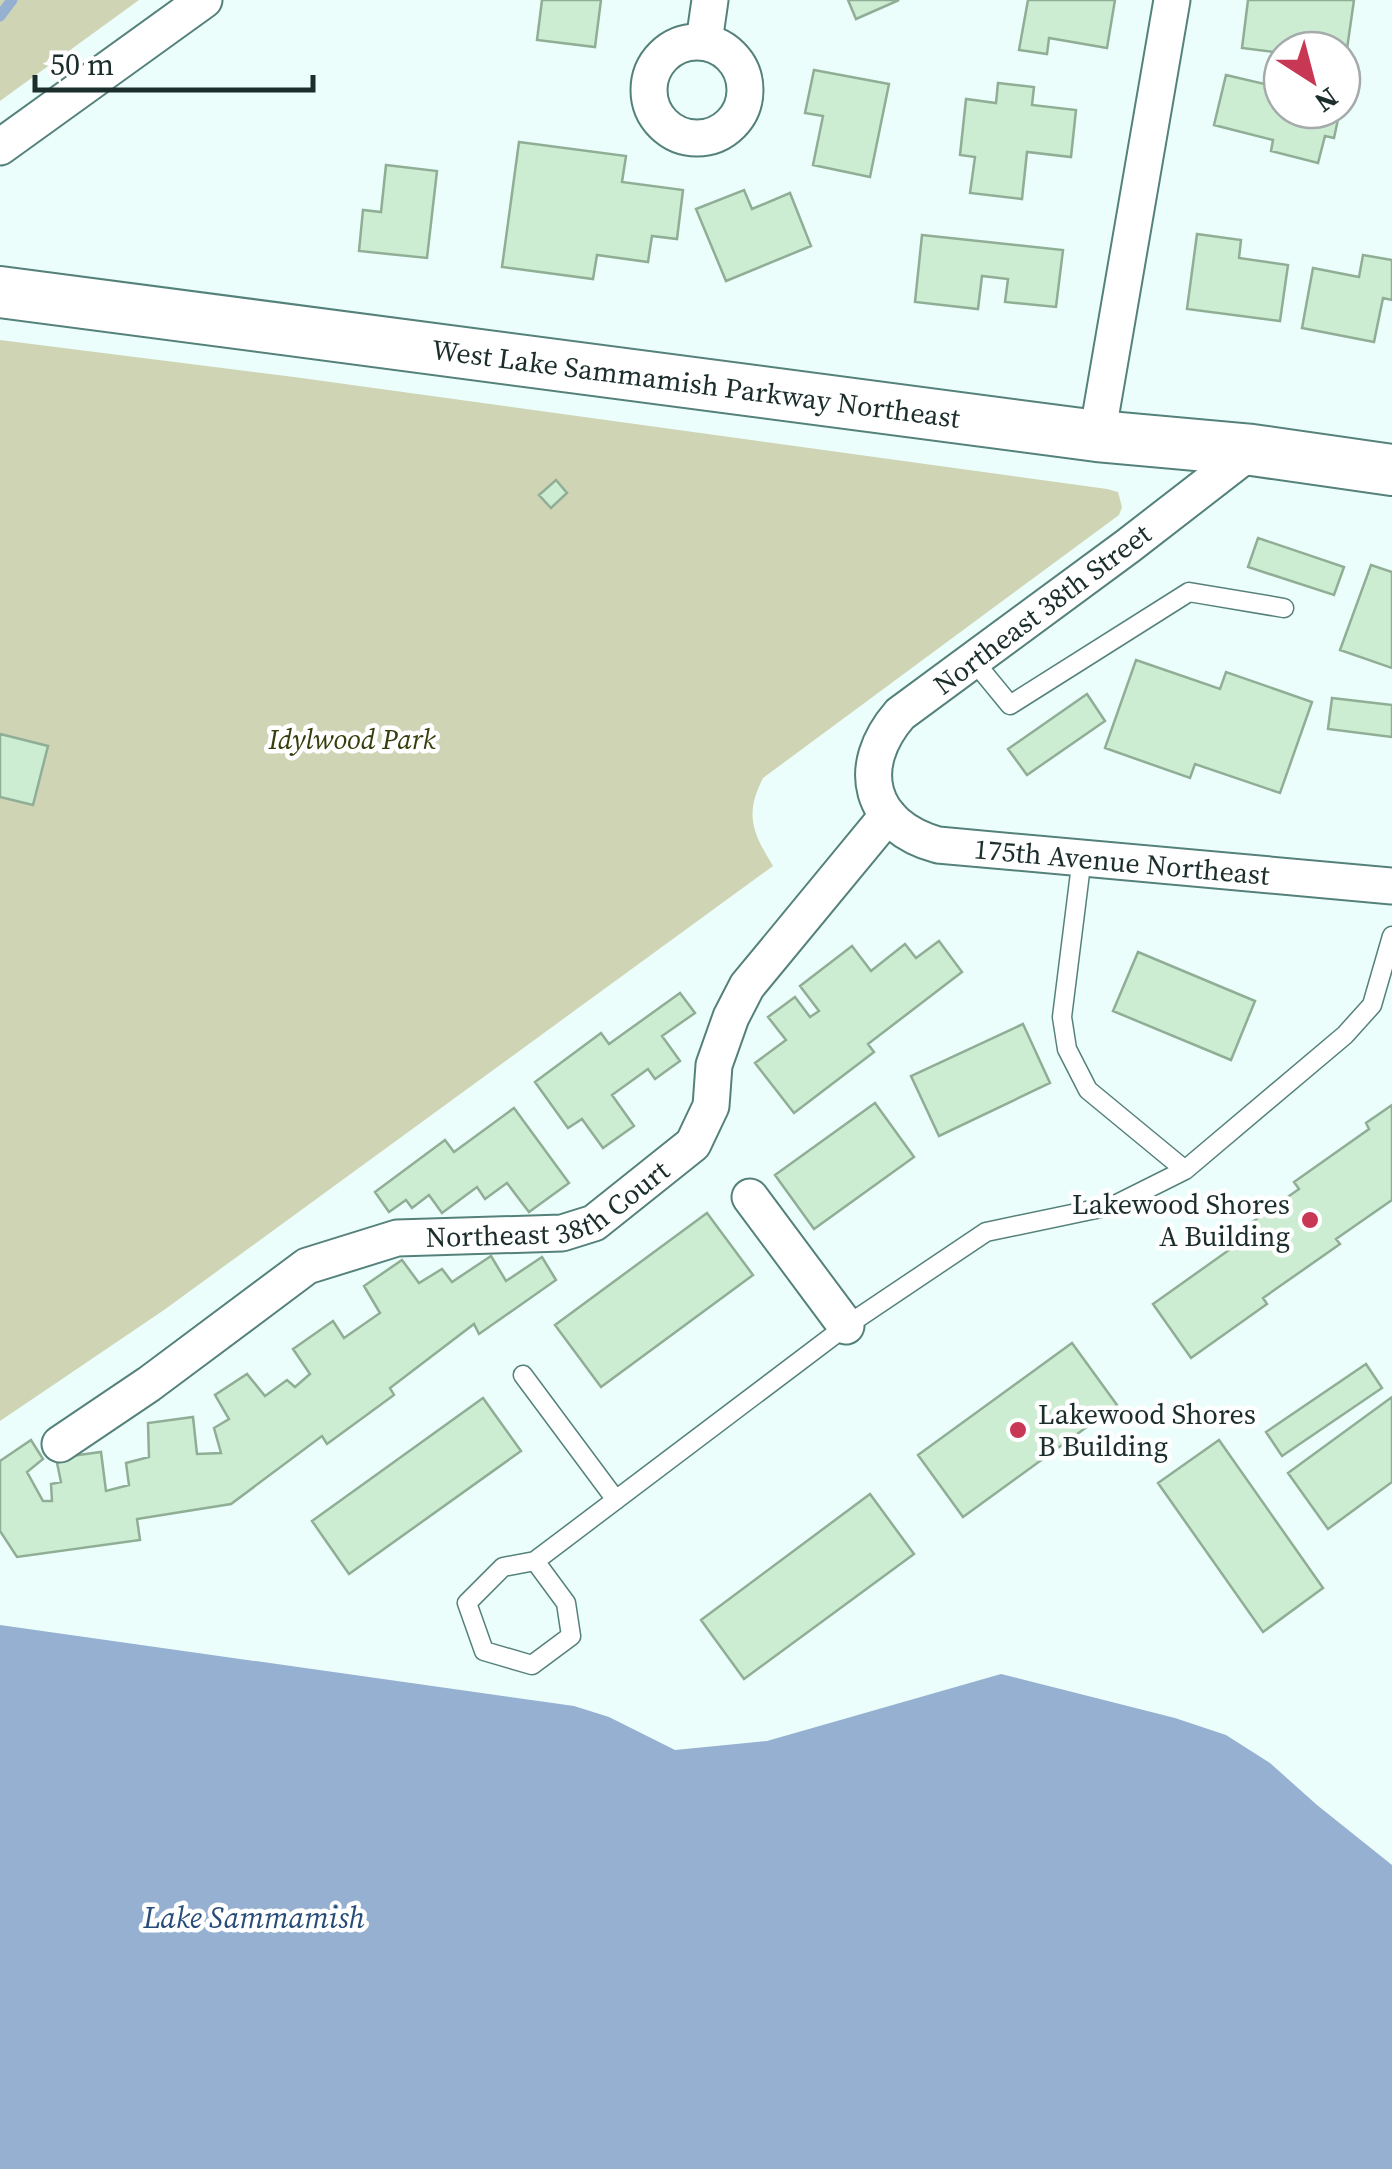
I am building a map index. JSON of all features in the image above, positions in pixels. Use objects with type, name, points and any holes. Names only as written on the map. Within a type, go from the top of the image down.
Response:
[{"type":"main road","name":"West Lake Sammamish Parkway Northeast","points":[[0,292],[1097,436],[1252,450],[1392,470]]},
{"type":"street","points":[[0,147],[204,0]]},
{"type":"street","points":[[704,42],[710,0]]},
{"type":"street","points":[[1097,436],[1172,0]]},
{"type":"street","name":"Northeast 38th Street","points":[[882,804],[873,781],[874,755],[884,732],[900,714],[1252,450]]},
{"type":"street","name":"175th Avenue Northeast","points":[[882,804],[914,839],[938,845],[1392,886]]},
{"type":"street","name":"Northeast 38th Court","points":[[60,1444],[150,1384],[308,1266],[397,1238],[562,1234],[594,1223],[659,1175],[693,1144],[711,1106],[714,1064],[747,986],[882,804]]},
{"type":"street","points":[[750,1197],[846,1326]]},
{"type":"lane","points":[[973,660],[1010,705],[1189,592],[1284,608]]},
{"type":"lane","points":[[1082,857],[1062,1018],[1067,1049],[1088,1090],[1186,1170]]},
{"type":"lane","points":[[535,1562],[566,1603],[571,1636],[532,1665],[484,1652],[468,1602],[503,1566],[535,1562],[846,1326],[986,1232],[1115,1205],[1186,1170],[1346,1035],[1372,1005],[1392,936]]},
{"type":"lane","points":[[523,1375],[616,1500]]},
{"type":"green space","points":[[0,0],[139,0],[0,101]]},
{"type":"green space","name":"Idylwood Park","points":[[0,340],[1107,489],[1118,492],[1122,507],[1119,515],[763,778],[754,803],[753,824],[773,866],[164,1310],[0,1421]]},
{"type":"water","name":"Lake Sammamish","points":[[0,1625],[574,1706],[609,1717],[675,1750],[767,1741],[1001,1674],[1175,1718],[1226,1735],[1270,1763],[1392,1865],[1392,2169],[0,2169]]},
{"type":"building","points":[[542,0],[601,0],[595,47],[537,40]]},
{"type":"building","points":[[848,0],[899,0],[856,19]]},
{"type":"building","points":[[1028,0],[1115,0],[1107,48],[1049,38],[1047,54],[1019,50]]},
{"type":"building","points":[[1248,0],[1354,0],[1350,30],[1262,30],[1262,50],[1242,48]]},
{"type":"building","points":[[814,70],[889,84],[870,177],[813,165],[823,116],[805,113]]},
{"type":"building","points":[[1226,75],[1262,83],[1262,130],[1336,130],[1334,138],[1325,136],[1318,163],[1271,151],[1273,140],[1214,125]]},
{"type":"building","points":[[998,83],[1034,87],[1032,105],[1076,110],[1071,157],[1027,152],[1022,199],[970,193],[975,157],[960,155],[966,99],[996,103]]},
{"type":"building","points":[[519,142],[626,156],[622,182],[683,190],[677,239],[652,236],[648,262],[597,255],[593,279],[502,267]]},
{"type":"building","points":[[386,165],[437,171],[427,258],[359,251],[363,210],[381,212]]},
{"type":"building","points":[[744,190],[752,209],[790,193],[811,246],[726,281],[696,209]]},
{"type":"building","points":[[1197,234],[1241,240],[1239,258],[1288,265],[1280,321],[1187,309]]},
{"type":"building","points":[[922,235],[1063,250],[1056,307],[1005,302],[1008,279],[982,276],[978,309],[915,302]]},
{"type":"building","points":[[1363,255],[1392,260],[1392,300],[1383,298],[1374,342],[1302,328],[1313,268],[1359,277]]},
{"type":"building","points":[[556,480],[567,493],[551,508],[539,495]]},
{"type":"building","points":[[1258,538],[1344,567],[1334,595],[1248,567]]},
{"type":"building","points":[[1371,565],[1392,572],[1392,668],[1340,650]]},
{"type":"building","points":[[1136,660],[1220,689],[1226,672],[1312,702],[1280,793],[1195,764],[1190,778],[1105,748]]},
{"type":"building","points":[[1087,694],[1105,721],[1027,775],[1008,749]]},
{"type":"building","points":[[1332,698],[1392,705],[1392,737],[1328,729]]},
{"type":"building","points":[[0,734],[48,746],[33,805],[0,797]]},
{"type":"building","points":[[939,941],[962,972],[868,1044],[874,1052],[794,1113],[755,1063],[786,1040],[768,1017],[795,997],[810,1017],[819,1011],[800,986],[852,946],[871,971],[905,944],[916,958]]},
{"type":"building","points":[[1138,952],[1255,1001],[1231,1060],[1113,1011]]},
{"type":"building","points":[[680,993],[695,1013],[662,1036],[680,1061],[655,1079],[648,1069],[612,1095],[634,1126],[603,1148],[582,1119],[568,1128],[535,1082],[601,1033],[609,1044]]},
{"type":"building","points":[[1023,1024],[1050,1083],[939,1136],[911,1076]]},
{"type":"building","points":[[875,1103],[914,1157],[814,1229],[775,1175]]},
{"type":"building","name":"Lakewood Shores A Building","points":[[1392,1105],[1392,1200],[1336,1239],[1340,1244],[1263,1298],[1267,1304],[1191,1358],[1153,1304],[1229,1250],[1224,1242],[1299,1189],[1294,1182],[1369,1129],[1366,1123]]},
{"type":"building","points":[[514,1108],[569,1183],[529,1212],[507,1183],[485,1199],[477,1187],[442,1213],[429,1195],[412,1208],[406,1200],[389,1212],[375,1192],[445,1140],[454,1152]]},
{"type":"building","points":[[707,1213],[753,1275],[601,1387],[555,1325]]},
{"type":"building","points":[[491,1256],[506,1281],[542,1257],[556,1280],[479,1334],[474,1324],[390,1388],[394,1395],[327,1444],[322,1436],[231,1504],[137,1519],[140,1540],[17,1557],[0,1531],[0,1461],[31,1440],[43,1459],[27,1472],[43,1501],[52,1501],[51,1484],[61,1482],[56,1458],[101,1452],[106,1491],[129,1485],[126,1463],[149,1457],[148,1423],[193,1417],[197,1454],[221,1453],[214,1428],[229,1419],[215,1395],[247,1374],[265,1396],[287,1380],[295,1387],[310,1374],[293,1349],[333,1321],[344,1338],[380,1313],[364,1286],[402,1260],[419,1283],[442,1269],[452,1282]]},
{"type":"building","name":"Lakewood Shores B Building","points":[[1072,1343],[1117,1405],[963,1517],[918,1455]]},
{"type":"building","points":[[1366,1364],[1382,1388],[1282,1456],[1266,1432]]},
{"type":"building","points":[[1392,1397],[1392,1482],[1328,1529],[1288,1473]]},
{"type":"building","points":[[483,1398],[521,1451],[349,1574],[312,1521]]},
{"type":"building","points":[[1219,1440],[1323,1588],[1263,1632],[1158,1483]]},
{"type":"building","points":[[870,1494],[914,1554],[744,1679],[701,1620]]},
{"type":"waterway","points":[[0,16],[12,0]]},
{"type":"place","name":"Lakewood Shores A Building","points":[[1310,1220]]},
{"type":"place","name":"Lakewood Shores B Building","points":[[1018,1430]]}]
